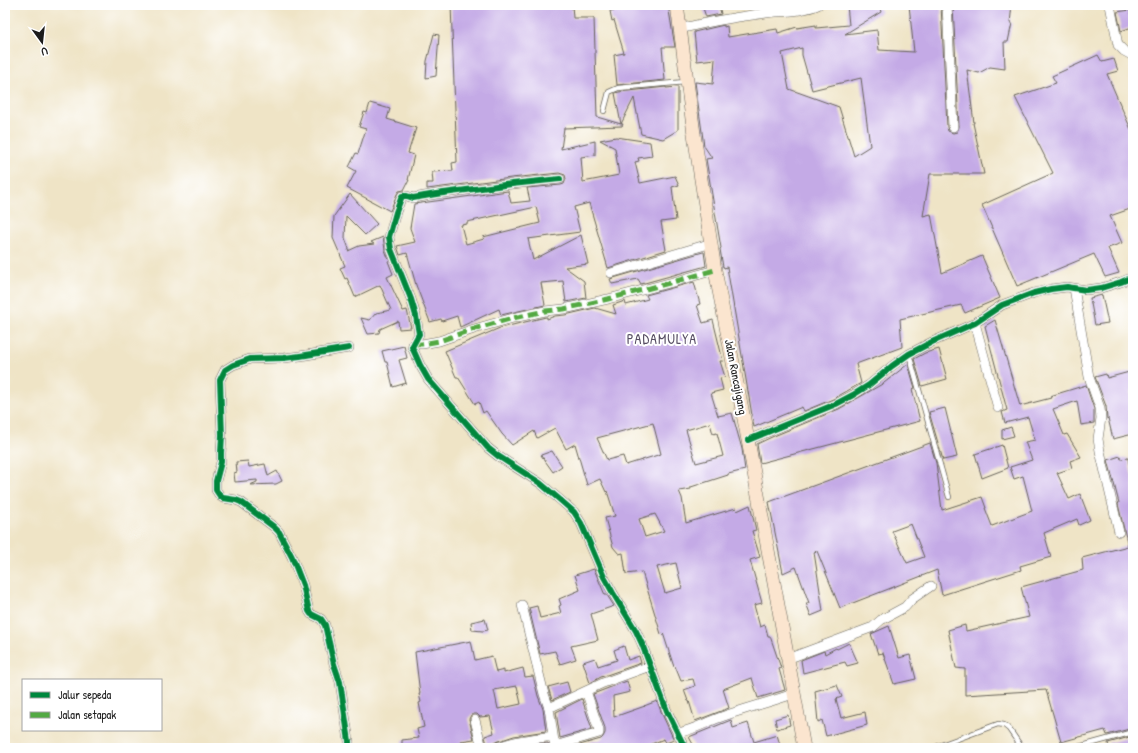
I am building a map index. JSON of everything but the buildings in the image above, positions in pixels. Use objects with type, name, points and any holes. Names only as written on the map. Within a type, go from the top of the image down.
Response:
[{"type":"main road","name":"Jalan Rancajigang","points":[[677,5],[694,134],[715,270],[748,440],[804,748]]},
{"type":"street","points":[[680,29],[730,17],[804,9],[818,5]]},
{"type":"street","points":[[947,5],[953,126]]},
{"type":"street","points":[[1110,5],[1118,45],[1124,52],[1133,56]]},
{"type":"street","points":[[560,179],[410,197],[402,196],[389,237],[393,254],[411,299],[416,316],[419,334],[412,347],[420,365],[428,379],[488,448],[540,483],[574,512],[581,523],[610,588],[636,631],[642,644],[667,711],[684,747],[674,748]]},
{"type":"street","points":[[611,273],[712,243]]},
{"type":"street","points":[[413,344],[439,341],[513,318],[545,310],[564,309],[608,299],[715,270]]},
{"type":"street","points":[[748,440],[853,396],[909,354],[975,322],[1002,305],[1051,288],[1067,287],[1086,290],[1101,288],[1133,277]]},
{"type":"street","points":[[1074,288],[1088,377],[1100,408],[1101,418],[1098,439],[1100,451],[1119,532]]},
{"type":"street","points":[[975,322],[998,408]]},
{"type":"street","points":[[349,348],[284,358],[250,359],[233,365],[225,370],[220,380],[222,435],[221,458],[215,486],[220,496],[241,502],[274,526],[279,532],[289,551],[303,585],[309,611],[311,614],[321,619],[325,625],[334,664],[340,682],[349,748]]},
{"type":"street","points":[[787,659],[873,627],[881,620],[905,607],[912,599],[931,586]]},
{"type":"street","points":[[522,605],[544,694],[549,708],[555,747],[599,733],[586,691]]},
{"type":"street","points":[[549,708],[622,676],[650,666]]},
{"type":"street","points":[[677,734],[691,730],[723,716],[793,694]]},
{"type":"street","points":[[475,720],[482,748]]},
{"type":"street","points":[[498,748],[508,744],[553,736]]},
{"type":"lane","points":[[604,111],[609,92],[618,88],[687,82]]},
{"type":"lane","points":[[909,354],[949,497]]},
{"type":"lane","points":[[933,748],[998,724],[1004,725],[1009,729],[1022,748]]},
{"type":"lane","points":[[1075,748],[1133,732]]},
{"type":"marked path","points":[[413,344],[439,341],[513,318],[608,299],[715,270]]},
{"type":"cycle path","points":[[560,179],[413,198],[402,196],[389,237],[391,249],[411,299],[416,316],[419,334],[412,347],[428,379],[488,448],[540,483],[574,512],[581,523],[604,577],[636,631],[667,711],[685,748]]},
{"type":"cycle path","points":[[748,440],[836,404],[853,395],[869,385],[909,354],[975,323],[1002,305],[1034,293],[1051,289],[1067,287],[1086,290],[1101,288],[1133,277]]},
{"type":"cycle path","points":[[349,348],[284,358],[250,359],[233,365],[225,370],[220,380],[222,435],[221,462],[216,481],[216,490],[223,498],[241,502],[274,527],[279,532],[292,557],[303,585],[309,611],[311,614],[321,619],[325,625],[334,664],[340,682],[349,748]]},
{"type":"district","name":"PADAMULYA","points":[[662,339]]}]
